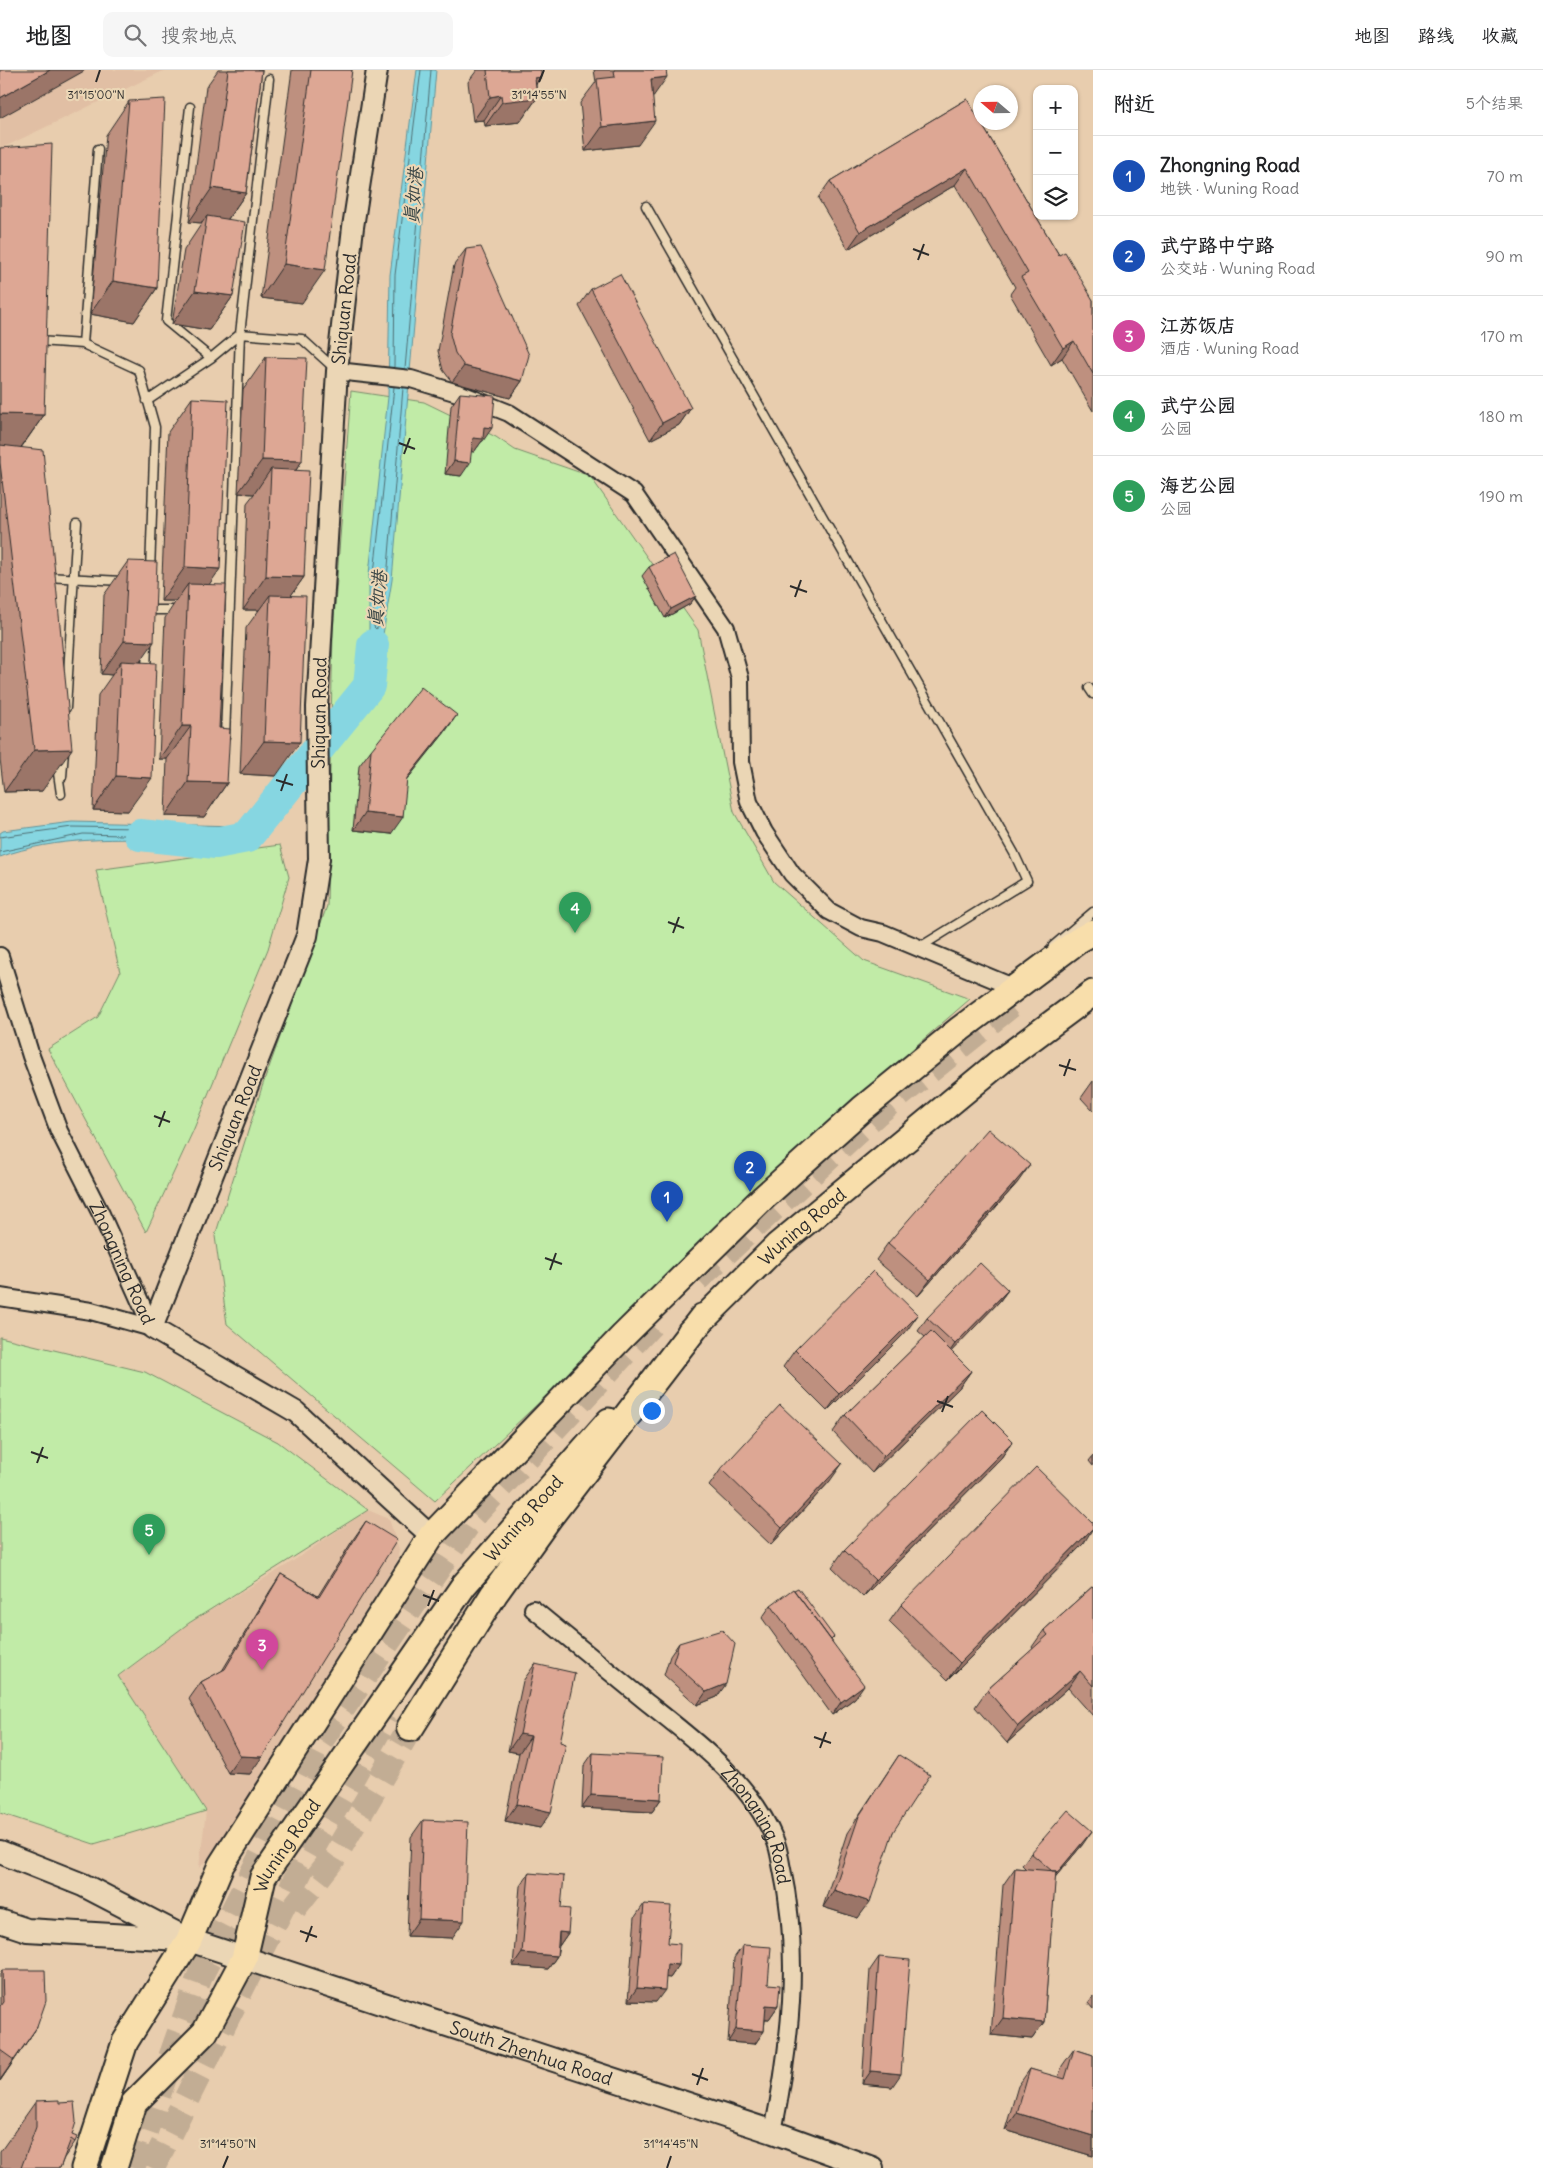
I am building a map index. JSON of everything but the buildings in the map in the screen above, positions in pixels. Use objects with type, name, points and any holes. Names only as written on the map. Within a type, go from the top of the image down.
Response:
[{"type":"highway","points":[[410,1728],[494,1594],[550,1516],[704,1317]]},
{"type":"main road","points":[[84,2168],[125,2042],[189,1940],[221,1865],[431,1536],[623,1336],[762,1199],[862,1109],[960,1029],[1093,932]]},
{"type":"main road","name":"Wuning Road","points":[[114,2168],[134,2103],[205,2032],[244,1959],[263,1877],[464,1585],[704,1317],[792,1233],[1001,1061],[1093,993]]},
{"type":"main road","name":"South Zhenhua Road","points":[[0,1852],[83,1885],[189,1940],[773,2132],[872,2168]]},
{"type":"main road","name":"South Zhenhua Road","points":[[0,1921],[27,1930],[189,1940]]},
{"type":"street","name":"Shiquan Road","points":[[152,1328],[307,936],[319,859],[317,707],[337,372],[353,227],[377,70]]},
{"type":"street","points":[[337,372],[411,379],[461,394],[509,413],[634,494],[726,628],[740,678],[741,762],[749,802],[764,832],[792,874],[829,911],[861,928],[883,934],[1015,988]]},
{"type":"street","name":"Zhongning Road","points":[[0,956],[31,1056],[59,1131],[101,1214],[152,1328],[296,1412],[431,1536]]},
{"type":"street","points":[[0,1297],[91,1311],[152,1328]]},
{"type":"street","name":"Zhongning Road","points":[[533,1609],[702,1747],[731,1775],[752,1802],[775,1840],[787,1894],[792,1948],[789,2017],[781,2091],[773,2132]]},
{"type":"lane","points":[[225,747],[240,334],[269,80]]},
{"type":"lane","points":[[190,107],[166,321],[211,358]]},
{"type":"lane","points":[[83,344],[98,149]]},
{"type":"lane","points":[[646,206],[1014,852],[1027,881],[918,948]]},
{"type":"lane","points":[[147,400],[211,358],[240,334],[302,339],[337,372]]},
{"type":"lane","points":[[26,340],[83,344],[139,370],[155,427],[149,583]]},
{"type":"lane","points":[[66,716],[77,523]]},
{"type":"lane","points":[[39,576],[130,582]]},
{"type":"lane","points":[[148,601],[148,619]]},
{"type":"lane","points":[[148,610],[184,610]]},
{"type":"lane","points":[[221,611],[230,611]]},
{"type":"lane","points":[[146,678],[147,639]]},
{"type":"lane","points":[[55,747],[62,794],[64,745]]},
{"type":"lane","points":[[1015,988],[1062,936],[1093,912]]},
{"type":"shaded area","points":[[0,70],[165,70],[0,149]]},
{"type":"shaded area","points":[[368,1510],[389,1519],[399,1549],[397,1561],[216,1851],[199,1868],[206,1811],[118,1677],[189,1623],[287,1565]]},
{"type":"green space","points":[[351,391],[424,402],[496,437],[515,450],[590,476],[698,630],[734,812],[774,882],[864,961],[970,999],[918,1044],[435,1501],[227,1324],[215,1236],[262,1087],[327,906],[333,632]]},
{"type":"green space","points":[[280,845],[289,877],[268,949],[193,1131],[146,1232],[48,1049],[98,1017],[120,972],[96,870]]},
{"type":"green space","points":[[0,1337],[145,1372],[278,1442],[368,1510],[189,1623],[118,1676],[206,1811],[94,1844],[0,1813]]},
{"type":"water","points":[[417,70],[436,70],[392,580],[374,689],[334,751],[332,732],[369,686],[369,574],[388,397],[390,275]]},
{"type":"water","points":[[304,749],[304,762],[299,783],[289,799],[246,837],[222,841],[88,840],[44,845],[0,857],[0,833],[3,831],[72,822],[240,826]]},
{"type":"waterway","name":"真如港","points":[[140,835],[216,843],[247,837],[369,686],[373,645]]},
{"type":"tunnel","points":[[697,1279],[876,1114],[1016,1001]]},
{"type":"tunnel","points":[[132,2168],[200,1976],[319,1743],[474,1515],[655,1320]]},
{"type":"tunnel","points":[[152,2168],[303,1865],[387,1715]]},
{"type":"tunnel","points":[[294,1908],[334,1857],[410,1728]]},
{"type":"place","name":"武宁公园","points":[[575,933]]},
{"type":"place","name":"武宁路中宁路","points":[[750,1192]]},
{"type":"place","name":"Zhongning Road","points":[[667,1222]]},
{"type":"place","name":"海艺公园","points":[[149,1555]]},
{"type":"place","name":"江苏饭店","points":[[262,1670]]}]
